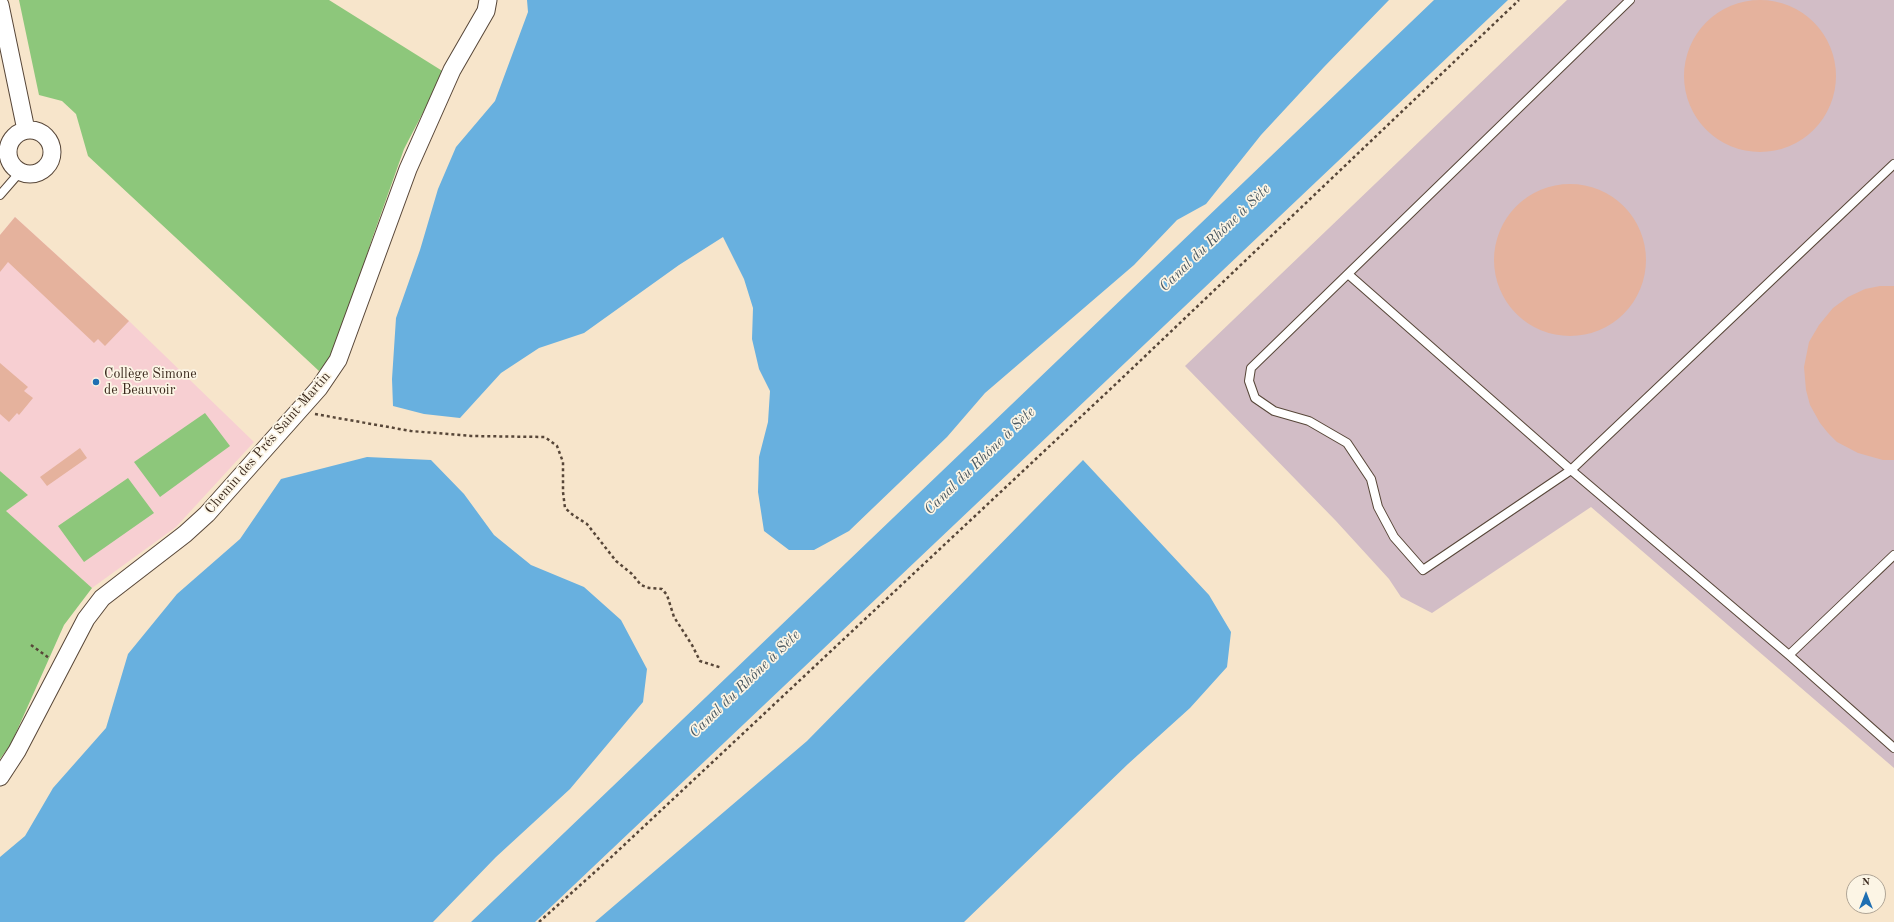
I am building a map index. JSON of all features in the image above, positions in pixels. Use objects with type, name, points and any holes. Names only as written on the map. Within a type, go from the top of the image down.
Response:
[{"type":"street","name":"Chemin des Prés Saint-Martin","points":[[0,777],[17,751],[60,666],[86,619],[102,598],[185,534],[207,514],[319,388],[338,360],[408,169],[452,70],[486,11],[488,0]]},
{"type":"street","points":[[0,5],[2,23],[26,130]]},
{"type":"street","points":[[26,130],[39,132],[45,136],[49,141],[52,155],[46,167],[40,171],[27,174],[10,170],[8,156],[10,142],[14,136],[26,130]]},
{"type":"lane","points":[[1630,0],[1251,368],[1249,381],[1255,398],[1274,411],[1309,421],[1347,443],[1371,479],[1378,507],[1394,537],[1424,570],[1571,470],[1894,164]]},
{"type":"lane","points":[[0,195],[10,170]]},
{"type":"lane","points":[[1348,274],[1571,470],[1789,655],[1894,748]]},
{"type":"lane","points":[[1789,655],[1894,555]]},
{"type":"path","points":[[539,922],[612,857],[1113,387],[1519,0]]},
{"type":"path","points":[[314,413],[410,431],[471,436],[545,437],[557,446],[563,462],[563,492],[565,508],[587,524],[616,560],[632,574],[641,585],[650,588],[662,589],[667,595],[674,617],[692,645],[700,661],[722,668]]},
{"type":"path","points":[[31,645],[60,666]]},
{"type":"shaded area","points":[[1567,0],[1894,0],[1894,768],[1591,507],[1432,613],[1401,597],[1389,579],[1336,521],[1185,366]]},
{"type":"shaded area","name":"Collège Simone de Beauvoir","points":[[15,217],[129,321],[254,442],[176,527],[92,588],[5,511],[28,495],[0,471],[0,235]]},
{"type":"green space","points":[[19,0],[329,0],[444,72],[404,149],[372,239],[336,352],[319,371],[88,156],[76,114],[62,101],[39,95]]},
{"type":"green space","points":[[205,413],[230,446],[160,497],[134,462]]},
{"type":"green space","points":[[0,471],[28,495],[6,511],[92,588],[64,625],[11,744],[0,759]]},
{"type":"green space","points":[[128,478],[154,513],[84,562],[58,526]]},
{"type":"water","points":[[527,0],[1389,0],[1261,135],[1206,204],[1177,220],[1134,265],[985,393],[947,437],[849,531],[814,550],[789,550],[764,531],[758,492],[759,457],[768,422],[770,391],[759,369],[752,339],[753,308],[744,279],[723,237],[679,265],[584,333],[539,348],[501,373],[460,418],[424,414],[393,406],[392,379],[396,318],[420,250],[438,189],[456,147],[495,101],[528,12]]},
{"type":"water","name":"Canal du Rhône à Sète","points":[[1434,0],[1508,0],[535,922],[471,922]]},
{"type":"water","points":[[367,457],[431,460],[464,494],[494,535],[531,565],[584,587],[621,620],[647,669],[643,702],[570,789],[496,857],[433,922],[0,922],[0,857],[25,836],[53,788],[106,728],[128,654],[177,594],[240,539],[281,479]]},
{"type":"water","points":[[1083,460],[1209,595],[1231,632],[1227,667],[1190,708],[1128,764],[964,922],[595,922],[807,741]]},
{"type":"building","points":[[1753,0],[1767,0],[1782,3],[1796,9],[1814,22],[1827,40],[1833,54],[1836,76],[1833,98],[1827,112],[1814,130],[1796,143],[1782,149],[1767,152],[1753,152],[1738,149],[1724,143],[1712,135],[1701,124],[1693,112],[1687,98],[1684,83],[1684,69],[1687,54],[1693,40],[1701,28],[1712,17],[1724,9],[1738,3]]},
{"type":"building","points":[[1563,184],[1577,184],[1592,187],[1606,193],[1624,206],[1637,224],[1643,238],[1646,260],[1643,282],[1637,296],[1624,314],[1606,327],[1592,333],[1577,336],[1563,336],[1548,333],[1534,327],[1522,319],[1511,308],[1503,296],[1497,282],[1494,267],[1494,253],[1497,238],[1503,224],[1511,212],[1522,201],[1534,193],[1548,187]]},
{"type":"building","points":[[15,217],[129,321],[105,346],[98,339],[94,343],[8,262],[0,272],[0,235]]},
{"type":"building","points":[[1880,286],[1894,286],[1894,460],[1883,460],[1858,453],[1837,442],[1828,433],[1820,423],[1810,405],[1806,390],[1804,367],[1809,342],[1819,325],[1833,308],[1848,297],[1865,289]]},
{"type":"building","points":[[0,363],[28,387],[24,391],[33,398],[19,415],[17,413],[9,422],[0,414]]},
{"type":"building","points":[[80,448],[87,458],[47,486],[40,477]]},
{"type":"place","name":"Collège Simone de Beauvoir","points":[[96,382]]}]
